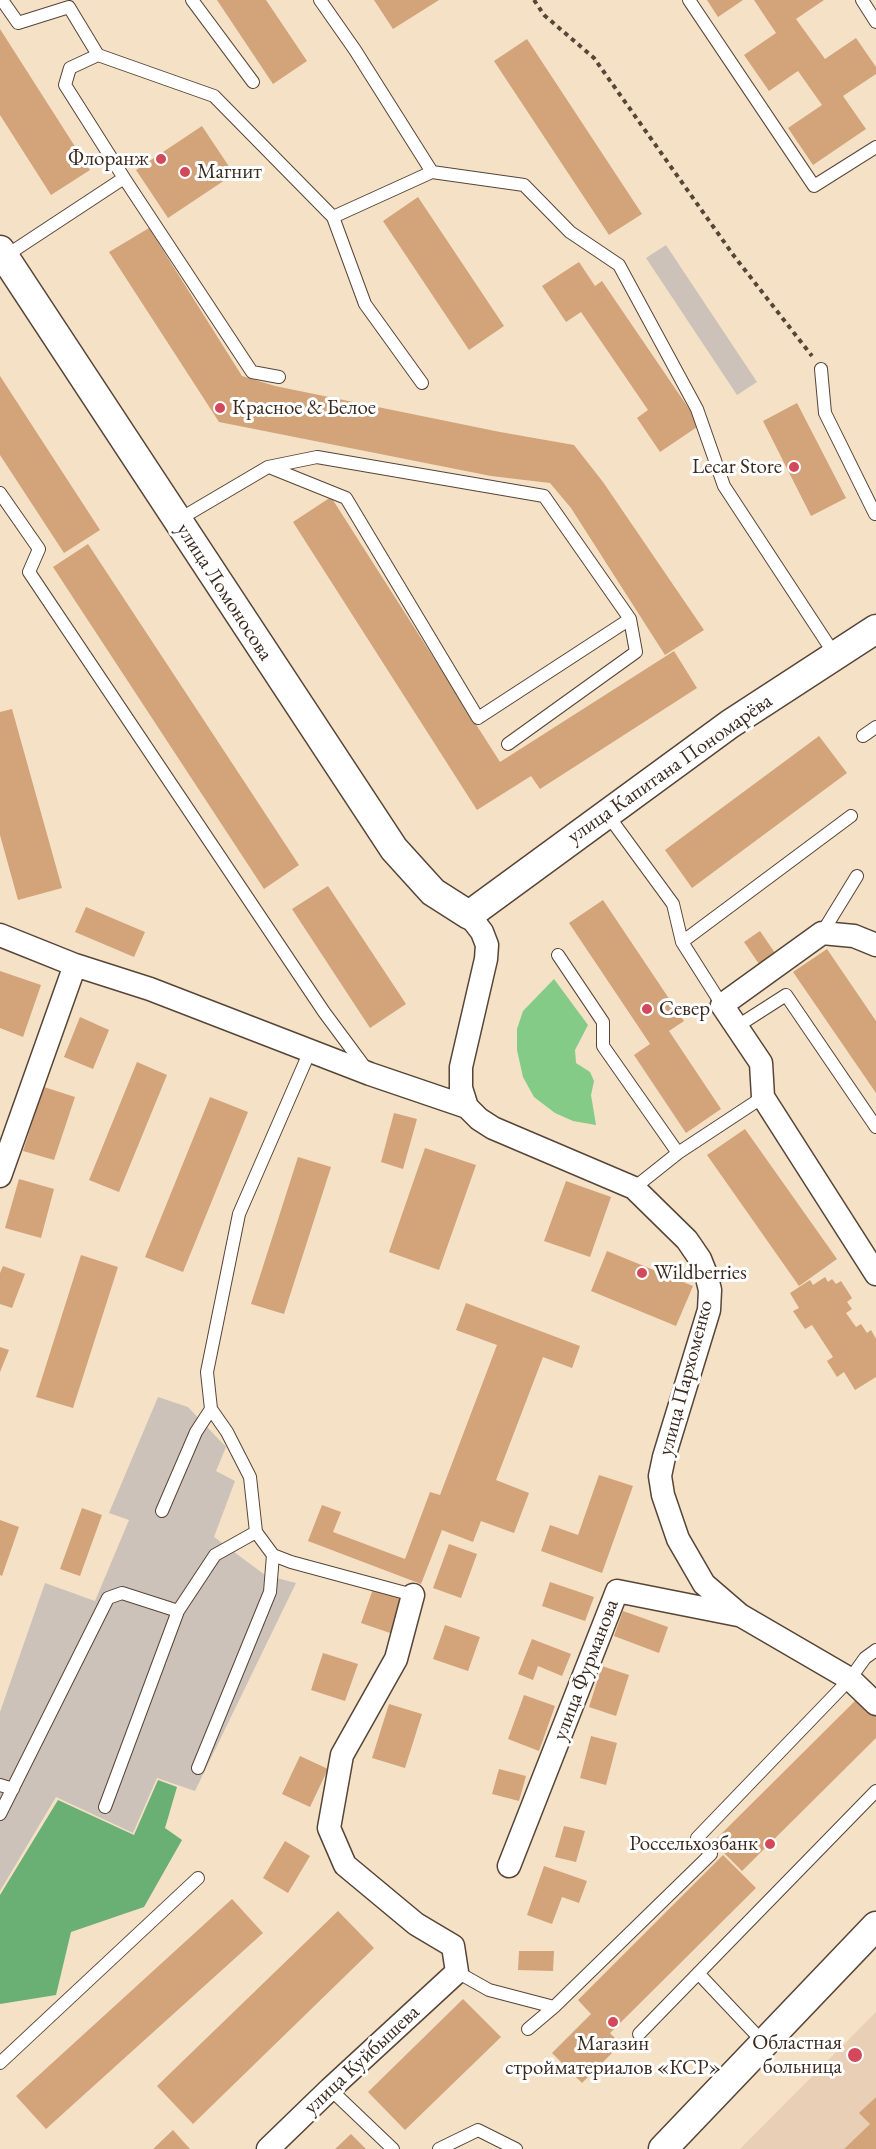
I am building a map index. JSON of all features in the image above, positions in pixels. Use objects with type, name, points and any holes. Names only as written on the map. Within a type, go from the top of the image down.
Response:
[{"type":"street","name":"улица Ломоносова","points":[[2,254],[394,849],[434,892],[468,915]]},
{"type":"street","name":"улица Капитана Пономарёва","points":[[468,915],[730,724],[876,629]]},
{"type":"street","points":[[0,935],[75,965],[150,988],[369,1074],[457,1097],[461,1067],[486,959],[487,945],[482,932],[468,915]]},
{"type":"street","points":[[876,945],[854,936],[822,933],[722,1005],[761,1063],[763,1097],[876,1274]]},
{"type":"street","points":[[0,1176],[75,965]]},
{"type":"street","name":"улица Пархоменко","points":[[457,1097],[479,1119],[493,1128],[634,1188],[687,1240],[700,1259],[710,1290],[709,1310],[660,1476],[663,1495],[678,1539],[704,1584],[740,1615],[850,1679],[876,1704]]},
{"type":"street","name":"улица Фурманова","points":[[509,1866],[617,1591],[740,1615]]},
{"type":"street","points":[[413,1595],[396,1659],[342,1755],[329,1828],[345,1865],[416,1924],[453,1946],[457,1972]]},
{"type":"street","points":[[663,2149],[876,1926]]},
{"type":"street","name":"улица Куйбышева","points":[[268,2149],[457,1972]]},
{"type":"lane","points":[[2,0],[18,22],[69,7],[98,55],[214,96],[333,217],[365,304],[422,383]]},
{"type":"lane","points":[[192,0],[253,82]]},
{"type":"lane","points":[[320,0],[356,50],[432,172]]},
{"type":"lane","points":[[689,0],[814,186],[876,147]]},
{"type":"lane","points":[[862,0],[876,22]]},
{"type":"lane","points":[[98,55],[69,68],[65,85],[252,372],[279,377]]},
{"type":"lane","points":[[333,217],[432,172],[524,185],[570,232],[619,265],[697,409],[724,486],[835,655]]},
{"type":"lane","points":[[2,254],[124,178]]},
{"type":"lane","points":[[821,369],[825,413],[876,514]]},
{"type":"lane","points":[[178,520],[268,467],[317,457],[544,496],[630,619],[636,652],[508,744]]},
{"type":"lane","points":[[268,467],[346,498],[478,718],[630,619]]},
{"type":"lane","points":[[0,493],[39,549],[29,572],[324,1012],[369,1074]]},
{"type":"lane","points":[[863,736],[876,727]]},
{"type":"lane","points":[[607,814],[674,904],[682,942],[722,1005]]},
{"type":"lane","points":[[682,942],[851,816]]},
{"type":"lane","points":[[822,933],[857,876]]},
{"type":"lane","points":[[558,955],[603,1022],[603,1046],[678,1154]]},
{"type":"lane","points":[[736,1027],[786,995],[876,1127]]},
{"type":"lane","points":[[310,1050],[239,1214],[207,1372],[211,1409],[227,1432],[250,1477],[256,1532],[273,1555],[413,1595]]},
{"type":"lane","points":[[634,1188],[678,1154],[763,1097]]},
{"type":"lane","points":[[162,1511],[196,1432],[211,1409]]},
{"type":"lane","points":[[105,1807],[178,1611],[215,1555],[256,1532]]},
{"type":"lane","points":[[198,1768],[270,1592],[273,1555]]},
{"type":"lane","points":[[0,1814],[108,1598],[122,1593],[178,1611]]},
{"type":"lane","points":[[528,2029],[554,2007],[711,1854],[698,1838],[850,1679],[865,1658],[876,1650]]},
{"type":"lane","points":[[0,1785],[13,1789]]},
{"type":"lane","points":[[639,2034],[876,1791]]},
{"type":"lane","points":[[0,2063],[198,1878]]},
{"type":"lane","points":[[457,1972],[489,1990],[554,2007]]},
{"type":"lane","points":[[698,1973],[765,2044]]},
{"type":"lane","points":[[330,2089],[393,2149]]},
{"type":"lane","points":[[439,2149],[478,2130],[516,2149]]},
{"type":"path","points":[[534,0],[544,15],[594,58],[734,256],[798,336],[821,369]]},
{"type":"shaded area","points":[[666,245],[757,382],[737,395],[646,258]]},
{"type":"shaded area","points":[[158,1397],[188,1407],[226,1447],[216,1471],[235,1481],[214,1537],[265,1575],[296,1583],[195,1791],[157,1778],[133,1833],[56,1797],[0,1891],[0,1712],[45,1583],[95,1601],[129,1520],[109,1513]]},
{"type":"shaded area","name":"Областная больница","points":[[876,2012],[876,2097],[860,2113],[870,2124],[844,2149],[740,2149]]},
{"type":"green space","points":[[554,979],[588,1025],[575,1050],[576,1063],[590,1072],[594,1081],[591,1095],[596,1125],[573,1121],[555,1113],[534,1097],[523,1077],[517,1050],[517,1029],[523,1011]]},
{"type":"green space","points":[[158,1780],[177,1787],[165,1828],[182,1840],[144,1907],[71,1932],[56,1995],[0,2004],[0,1895],[58,1800],[134,1835]]},
{"type":"building","points":[[217,0],[266,0],[307,61],[273,84]]},
{"type":"building","points":[[374,0],[439,0],[393,29]]},
{"type":"building","points":[[707,0],[743,0],[718,17]]},
{"type":"building","points":[[754,0],[824,0],[796,19],[825,59],[856,38],[876,67],[876,74],[843,96],[866,129],[813,165],[788,128],[822,105],[798,71],[769,91],[744,55],[776,33]]},
{"type":"building","points":[[0,29],[90,170],[51,195],[0,115]]},
{"type":"building","points":[[527,39],[642,214],[609,235],[494,61]]},
{"type":"building","name":"Магнит","points":[[202,126],[234,174],[168,218],[136,170]]},
{"type":"building","points":[[418,197],[504,326],[469,350],[383,221]]},
{"type":"building","points":[[149,228],[242,376],[275,386],[574,445],[603,482],[704,630],[665,655],[571,508],[550,483],[491,476],[219,422],[109,252]]},
{"type":"building","points":[[579,262],[595,286],[602,281],[700,425],[660,452],[637,418],[648,410],[581,312],[566,322],[542,286]]},
{"type":"building","points":[[0,376],[100,530],[64,553],[0,455]]},
{"type":"building","points":[[797,403],[846,498],[811,516],[763,421]]},
{"type":"building","points":[[331,497],[500,762],[674,651],[697,688],[540,789],[531,776],[477,810],[293,522]]},
{"type":"building","points":[[88,544],[299,865],[264,889],[53,567]]},
{"type":"building","points":[[12,709],[62,888],[18,900],[0,835],[0,712]]},
{"type":"building","points":[[819,736],[847,773],[692,888],[665,850]]},
{"type":"building","points":[[328,886],[406,1004],[370,1028],[292,909]]},
{"type":"building","points":[[603,900],[684,1021],[669,1031],[721,1109],[686,1133],[634,1055],[650,1044],[569,923]]},
{"type":"building","points":[[86,907],[145,932],[134,957],[75,932]]},
{"type":"building","points":[[760,931],[775,953],[759,964],[744,942]]},
{"type":"building","points":[[827,949],[876,1021],[876,1093],[793,972]]},
{"type":"building","points":[[0,971],[41,985],[23,1037],[0,1028]]},
{"type":"building","points":[[80,1017],[109,1030],[93,1069],[64,1057]]},
{"type":"building","points":[[137,1062],[167,1075],[119,1192],[89,1180]]},
{"type":"building","points":[[44,1087],[75,1097],[54,1160],[23,1151]]},
{"type":"building","points":[[210,1097],[248,1112],[183,1272],[145,1257]]},
{"type":"building","points":[[394,1113],[417,1119],[403,1169],[381,1162]]},
{"type":"building","points":[[745,1129],[837,1259],[799,1286],[707,1155]]},
{"type":"building","points":[[425,1148],[476,1165],[439,1270],[389,1252]]},
{"type":"building","points":[[298,1157],[331,1167],[284,1314],[251,1304]]},
{"type":"building","points":[[19,1179],[54,1189],[41,1238],[5,1228]]},
{"type":"building","points":[[566,1181],[611,1197],[590,1257],[544,1241]]},
{"type":"building","points":[[607,1251],[693,1286],[676,1326],[591,1291]]},
{"type":"building","points":[[81,1255],[118,1267],[73,1408],[36,1397]]},
{"type":"building","points":[[3,1266],[25,1274],[12,1308],[0,1304],[0,1273]]},
{"type":"building","points":[[825,1277],[828,1282],[832,1279],[836,1284],[841,1281],[852,1298],[847,1302],[852,1309],[846,1313],[856,1327],[861,1324],[867,1333],[871,1330],[876,1339],[876,1377],[855,1390],[844,1372],[837,1377],[827,1361],[833,1357],[812,1325],[805,1329],[793,1311],[799,1308],[790,1293],[810,1280],[813,1285]]},
{"type":"building","points":[[466,1303],[580,1346],[572,1368],[543,1357],[496,1480],[529,1493],[514,1533],[481,1521],[473,1542],[442,1530],[421,1584],[308,1541],[322,1505],[341,1512],[333,1532],[405,1559],[430,1492],[440,1495],[497,1345],[456,1330]]},
{"type":"building","points":[[0,1347],[9,1350],[0,1372]]},
{"type":"building","points":[[599,1475],[633,1486],[602,1573],[541,1551],[550,1525],[578,1535]]},
{"type":"building","points":[[82,1508],[102,1515],[80,1576],[60,1569]]},
{"type":"building","points":[[0,1520],[19,1527],[2,1576],[0,1575]]},
{"type":"building","points":[[449,1544],[477,1554],[461,1598],[433,1588]]},
{"type":"building","points":[[550,1582],[594,1597],[585,1621],[542,1606]]},
{"type":"building","points":[[373,1589],[405,1599],[393,1634],[361,1623]]},
{"type":"building","points":[[623,1611],[668,1627],[659,1653],[614,1636]]},
{"type":"building","points":[[445,1625],[480,1637],[468,1671],[433,1659]]},
{"type":"building","points":[[532,1639],[571,1654],[562,1676],[538,1666],[533,1680],[518,1674]]},
{"type":"building","points":[[323,1653],[358,1664],[345,1701],[311,1690]]},
{"type":"building","points":[[602,1666],[629,1675],[616,1716],[589,1707]]},
{"type":"building","points":[[524,1695],[555,1706],[539,1751],[508,1739]]},
{"type":"building","points":[[861,1695],[876,1709],[876,1738],[742,1871],[713,1842]]},
{"type":"building","points":[[389,1704],[422,1714],[405,1768],[372,1758]]},
{"type":"building","points":[[591,1736],[617,1743],[606,1785],[580,1778]]},
{"type":"building","points":[[300,1756],[328,1769],[310,1807],[282,1794]]},
{"type":"building","points":[[499,1769],[526,1776],[519,1801],[492,1794]]},
{"type":"building","points":[[564,1826],[585,1831],[576,1862],[555,1857]]},
{"type":"building","points":[[285,1841],[310,1856],[288,1893],[263,1878]]},
{"type":"building","points":[[723,1855],[756,1888],[610,2033],[621,2044],[582,2083],[552,2053],[591,2014],[578,2000]]},
{"type":"building","points":[[544,1866],[587,1881],[579,1903],[562,1897],[552,1924],[527,1915]]},
{"type":"building","points":[[232,1899],[263,1933],[46,2129],[16,2096]]},
{"type":"building","points":[[338,1911],[374,1948],[193,2124],[157,2086]]},
{"type":"building","points":[[519,1951],[554,1951],[553,1971],[518,1970]]},
{"type":"building","points":[[463,1999],[501,2037],[405,2130],[368,2092]]},
{"type":"building","points":[[876,2097],[876,2149],[844,2149],[870,2124],[859,2113]]},
{"type":"building","points":[[173,2130],[190,2149],[153,2149]]},
{"type":"building","points":[[351,2134],[366,2149],[335,2149]]},
{"type":"place","name":"Флоранж","points":[[161,159]]},
{"type":"place","name":"Магнит","points":[[185,172]]},
{"type":"place","name":"Красное & Белое","points":[[220,408]]},
{"type":"place","name":"Lecar Store","points":[[794,467]]},
{"type":"place","name":"Север","points":[[647,1009]]},
{"type":"place","name":"Wildberries","points":[[642,1273]]},
{"type":"place","name":"Россельхозбанк","points":[[770,1844]]},
{"type":"place","name":"Магазин стройматериалов «КСР»","points":[[613,2022]]},
{"type":"place","name":"Областная больница","points":[[855,2055]]}]
